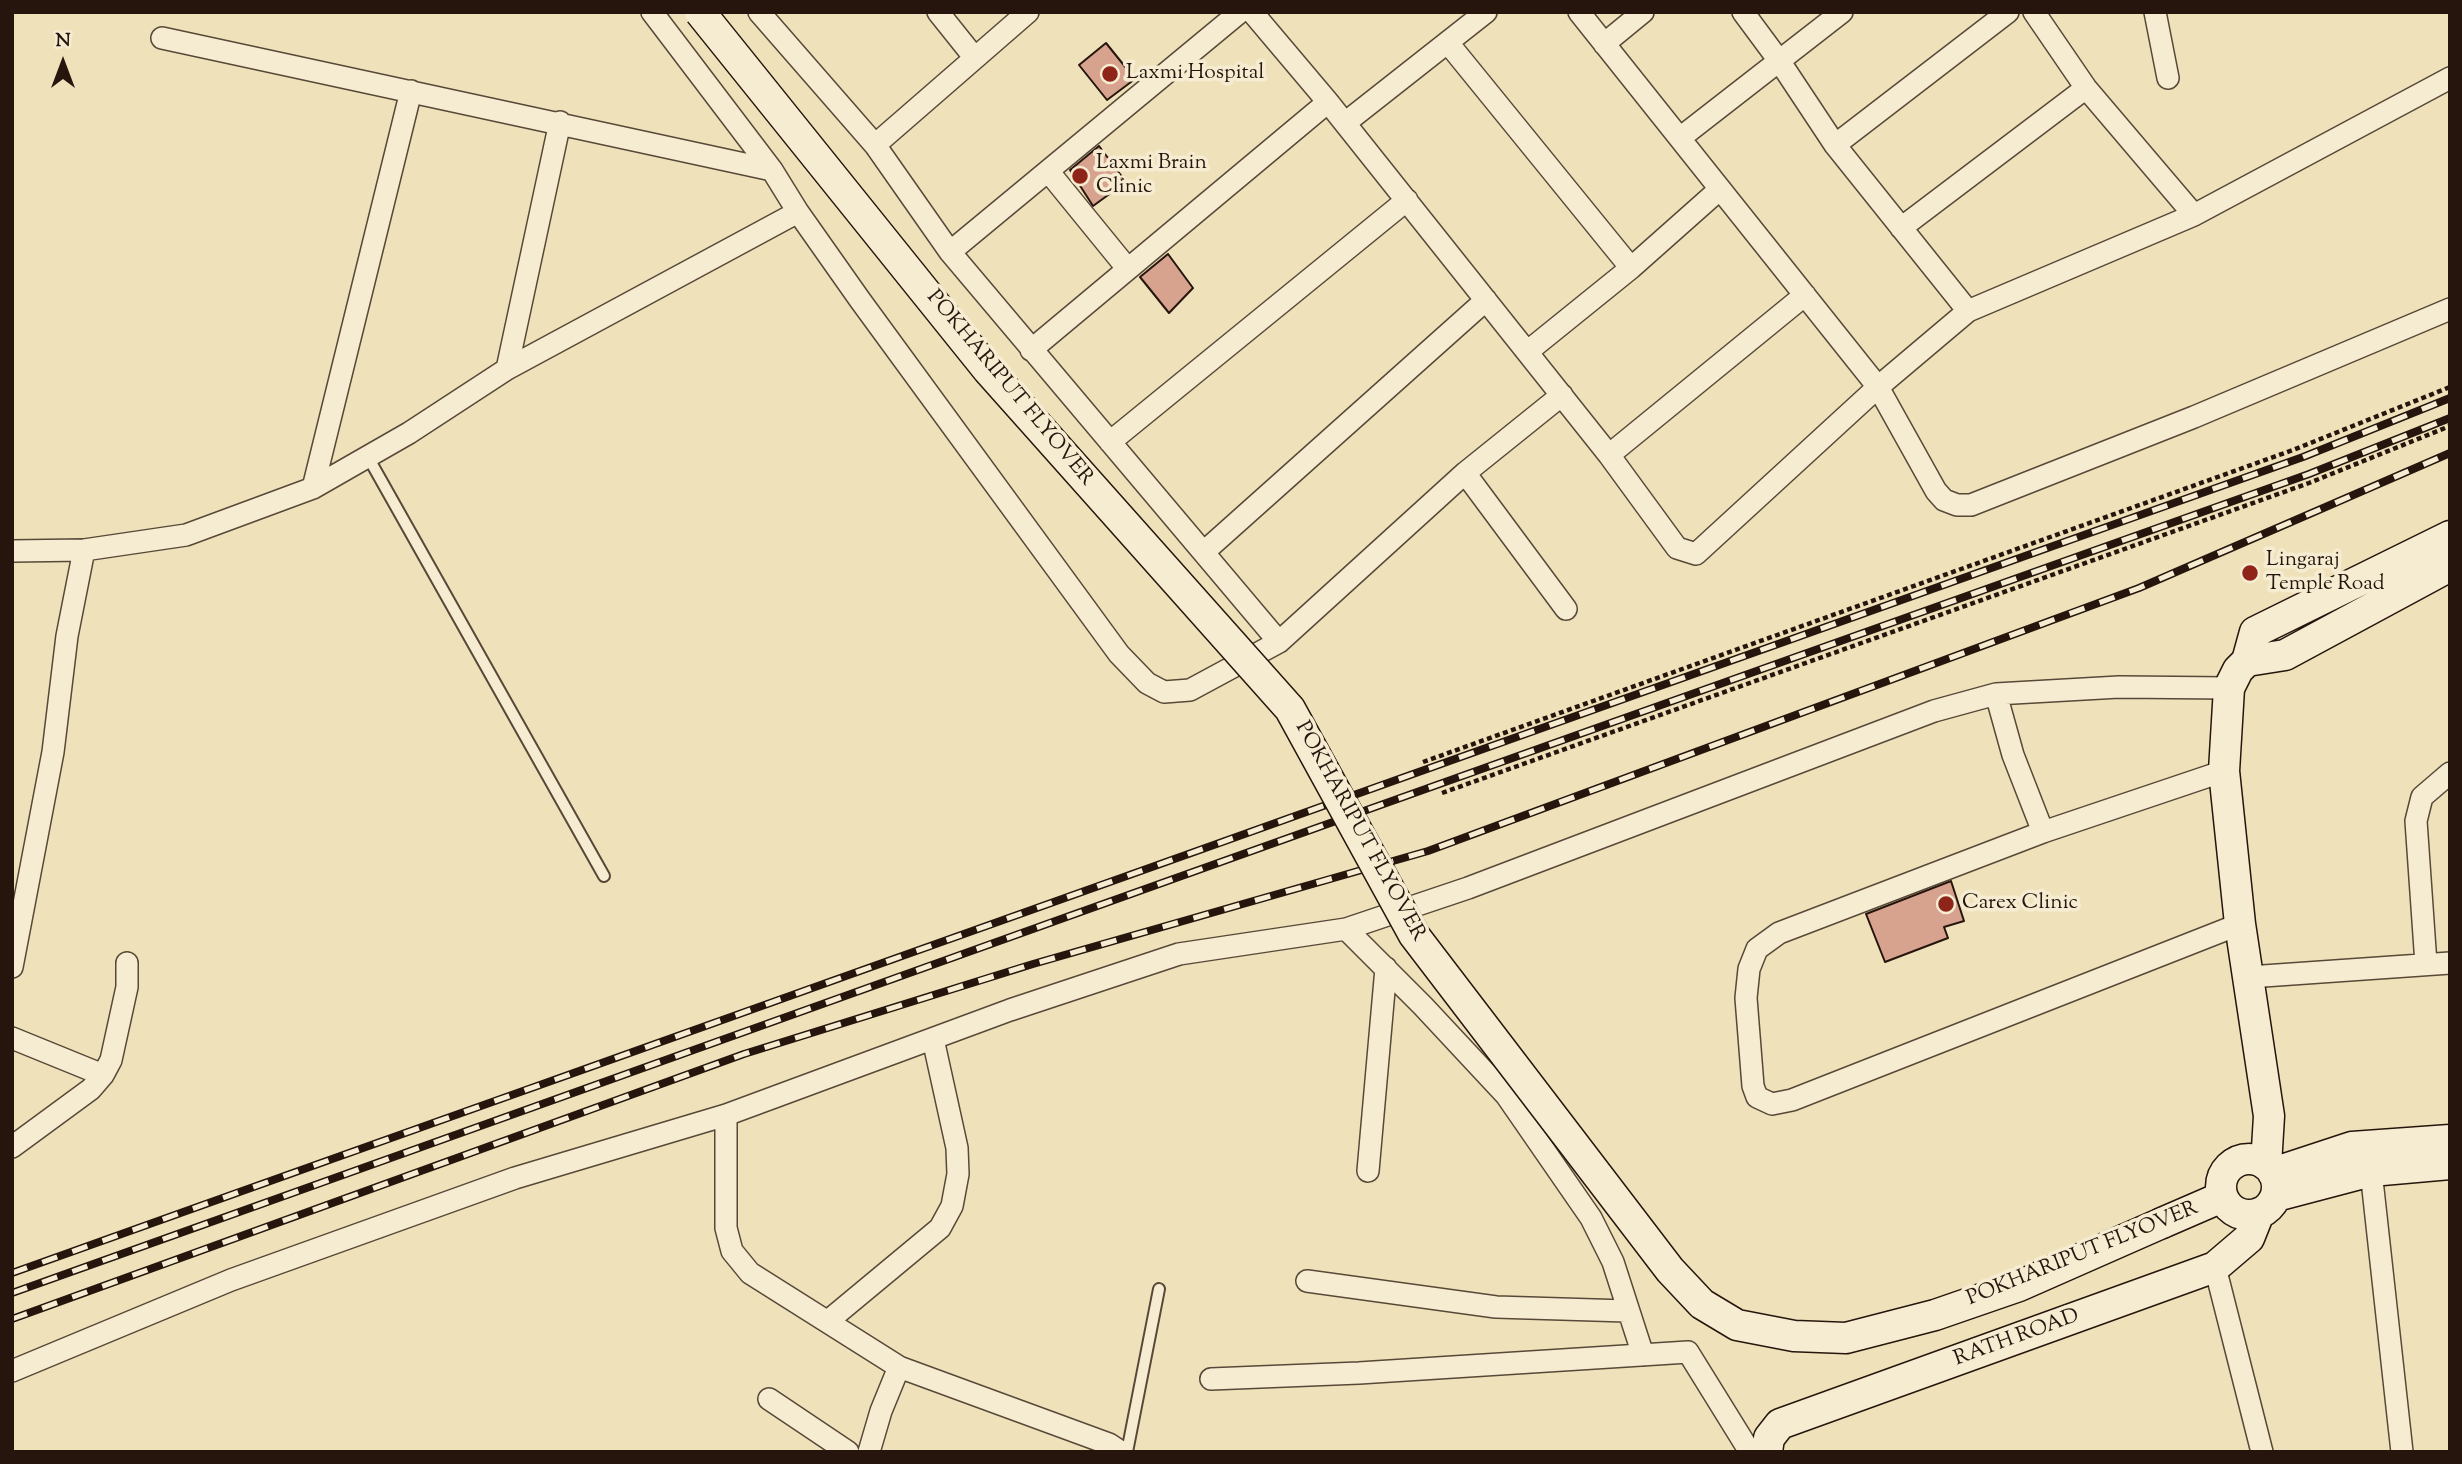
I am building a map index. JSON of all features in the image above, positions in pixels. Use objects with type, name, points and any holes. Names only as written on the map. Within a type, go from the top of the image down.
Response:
[{"type":"main road","name":"POKHARIPUT FLYOVER","points":[[700,12],[988,370],[1290,709],[1414,935],[1670,1270],[1702,1304],[1737,1325],[1794,1336],[1846,1338],[1935,1315],[2020,1286],[2222,1197]]},
{"type":"main road","points":[[2269,1187],[2269,1116],[2240,924],[2224,771],[2229,688],[2238,670],[2247,661],[2255,632],[2450,536]]},
{"type":"main road","points":[[2247,661],[2285,655],[2450,566]]},
{"type":"main road","points":[[2269,1187],[2248,1159],[2231,1165],[2222,1180],[2222,1197],[2227,1205],[2242,1214],[2269,1187],[2320,1156],[2352,1147],[2450,1140]]},
{"type":"main road","points":[[2269,1187],[2371,1171],[2450,1164]]},
{"type":"main road","name":"RATH ROAD","points":[[1752,1452],[1769,1438],[1780,1424],[2214,1268],[2249,1238],[2269,1187]]},
{"type":"street","points":[[652,12],[772,170],[798,212],[1119,654],[1147,683],[1164,692],[1190,690],[1279,642],[1465,473],[1562,395]]},
{"type":"street","points":[[759,12],[875,145],[950,252],[1205,551],[1279,642]]},
{"type":"street","points":[[938,12],[974,57]]},
{"type":"street","points":[[875,145],[1028,12]]},
{"type":"street","points":[[950,252],[1240,12]]},
{"type":"street","points":[[1252,12],[1345,123],[1562,395],[1677,548],[1696,554],[1878,387],[1968,311],[2194,215],[2450,78]]},
{"type":"street","points":[[1345,123],[1486,12]]},
{"type":"street","points":[[1579,12],[1878,387],[1936,491],[1944,500],[1956,505],[1971,505],[2283,381],[2450,309]]},
{"type":"street","points":[[1604,44],[1643,12]]},
{"type":"street","points":[[1743,12],[1835,145],[1968,311]]},
{"type":"street","points":[[1680,138],[1842,12]]},
{"type":"street","points":[[1835,145],[2008,12]]},
{"type":"street","points":[[2035,12],[2086,88],[2194,215]]},
{"type":"street","points":[[2155,12],[2168,78]]},
{"type":"street","points":[[162,38],[772,170]]},
{"type":"street","points":[[1448,43],[1631,268]]},
{"type":"street","points":[[1901,228],[2086,88]]},
{"type":"street","points":[[313,488],[411,91]]},
{"type":"street","points":[[1031,350],[1328,102]]},
{"type":"street","points":[[507,369],[560,122]]},
{"type":"street","points":[[1048,171],[1127,268]]},
{"type":"street","points":[[1527,352],[1631,268],[1720,189]]},
{"type":"street","points":[[1110,442],[1406,200]]},
{"type":"street","points":[[12,551],[84,550],[186,535],[313,488],[368,457],[507,369],[798,212]]},
{"type":"street","points":[[1609,455],[1805,295]]},
{"type":"street","points":[[1205,551],[1486,300]]},
{"type":"street","points":[[1465,473],[1566,609]]},
{"type":"street","points":[[12,967],[53,752],[68,636],[84,550]]},
{"type":"street","points":[[12,1371],[270,1266],[515,1178],[726,1115],[933,1039],[1179,954],[1346,929],[1468,888],[1934,711],[1996,694],[2119,687],[2229,688]]},
{"type":"street","points":[[1996,694],[2013,755],[2043,832]]},
{"type":"street","points":[[2224,771],[2043,832],[1779,933],[1757,949],[1749,969],[1746,998],[1753,1086],[1757,1097],[1772,1104],[1791,1100],[2240,924]]},
{"type":"street","points":[[2426,964],[2416,821],[2422,797],[2450,773]]},
{"type":"street","points":[[1346,929],[1506,1095],[1591,1218],[1613,1262],[1643,1354]]},
{"type":"street","points":[[12,1147],[91,1088],[103,1075],[111,1060],[127,987],[127,963]]},
{"type":"street","points":[[2249,977],[2450,963]]},
{"type":"street","points":[[1368,1171],[1386,968]]},
{"type":"street","points":[[12,1038],[103,1075]]},
{"type":"street","points":[[828,1321],[940,1228],[952,1206],[958,1174],[957,1148],[933,1039]]},
{"type":"street","points":[[726,1115],[726,1228],[732,1251],[750,1273],[899,1367],[1109,1444],[1121,1452]]},
{"type":"street","points":[[2371,1171],[2402,1452]]},
{"type":"street","points":[[2214,1268],[2262,1452]]},
{"type":"street","points":[[1307,1281],[1496,1307],[1627,1311]]},
{"type":"street","points":[[1211,1379],[1359,1373],[1688,1352],[1752,1452]]},
{"type":"street","points":[[870,1452],[881,1411],[899,1367]]},
{"type":"street","points":[[769,1399],[848,1452]]},
{"type":"lane","points":[[368,457],[604,876]]},
{"type":"lane","points":[[1127,1452],[1159,1289]]},
{"type":"path","points":[[1423,762],[2266,460],[2450,387]]},
{"type":"path","points":[[1442,793],[2309,483],[2450,426]]},
{"type":"building","points":[[1106,43],[1135,79],[1107,100],[1079,65]]},
{"type":"building","points":[[1099,146],[1126,182],[1093,206],[1070,170]]},
{"type":"building","points":[[1168,254],[1193,288],[1169,313],[1140,277]]},
{"type":"building","points":[[1951,881],[1964,921],[1944,927],[1948,938],[1885,962],[1866,914]]},
{"type":"railway","points":[[12,1273],[2303,457],[2450,398]]},
{"type":"railway","points":[[12,1293],[2309,474],[2450,418]]},
{"type":"railway","points":[[12,1319],[744,1054],[1033,964],[1428,851],[2139,588],[2450,453]]},
{"type":"place","name":"Laxmi Hospital","points":[[1110,74]]},
{"type":"place","name":"Laxmi Brain Clinic","points":[[1080,176]]},
{"type":"place","name":"Lingaraj Temple Road","points":[[2250,573]]},
{"type":"place","name":"Carex Clinic","points":[[1946,904]]}]
